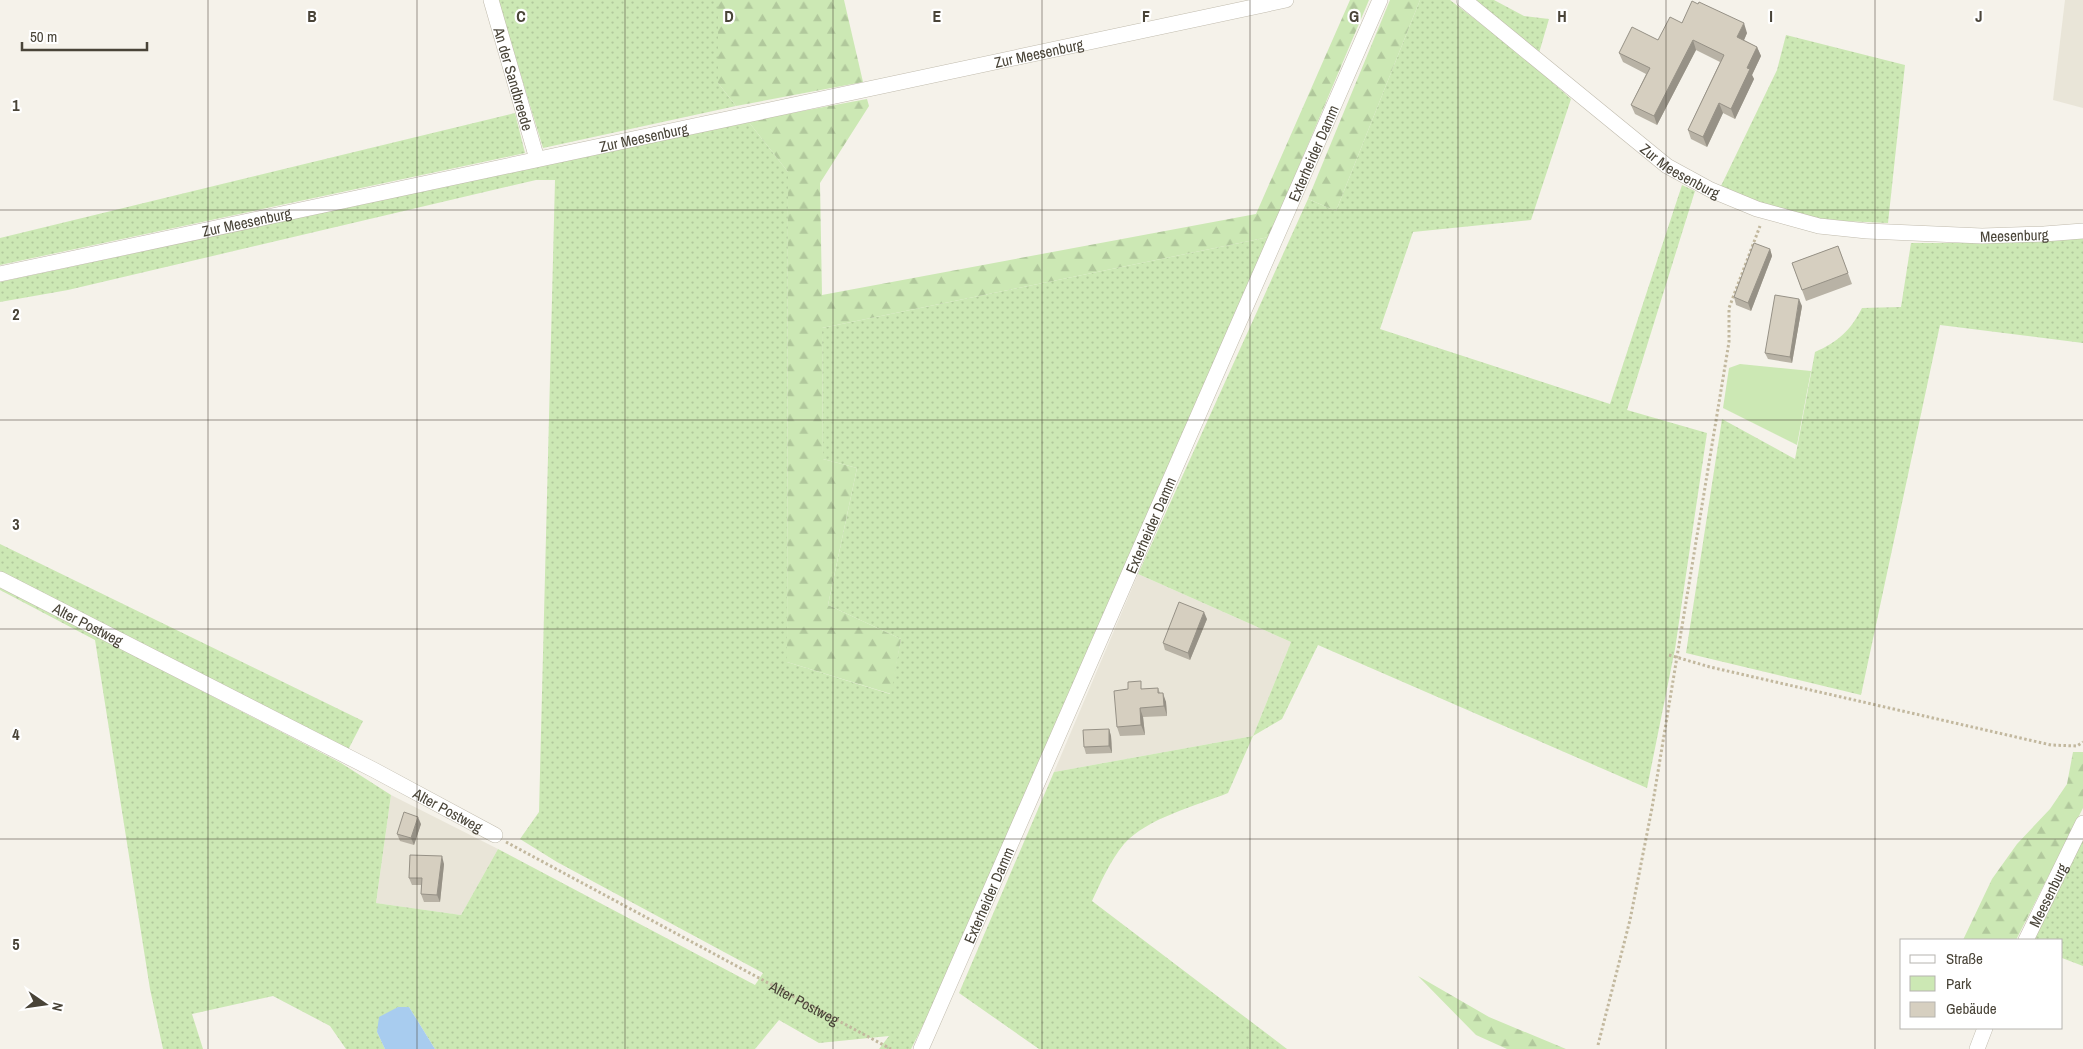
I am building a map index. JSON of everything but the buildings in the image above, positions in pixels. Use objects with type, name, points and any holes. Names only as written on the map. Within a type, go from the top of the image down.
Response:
[{"type":"street","name":"An der Sandbreede","points":[[490,0],[537,159]]},
{"type":"street","name":"Zur Meesenburg","points":[[0,274],[1286,0]]},
{"type":"street","name":"Exterheider Damm","points":[[921,1049],[1380,0]]},
{"type":"street","name":"Zur Meesenburg","points":[[1464,0],[1667,166],[1711,190],[1766,211],[1819,226],[1945,236]]},
{"type":"street","name":"Meesenburg","points":[[1945,236],[2044,234],[2083,231]]},
{"type":"street","name":"Alter Postweg","points":[[0,579],[374,770],[495,835]]},
{"type":"street","name":"Meesenburg","points":[[2026,939],[2083,823]]},
{"type":"street","points":[[1977,1049],[1985,1029]]},
{"type":"path","points":[[1598,1045],[1630,920],[1652,808],[1729,342],[1729,308],[1745,260],[1766,211]]},
{"type":"path","points":[[1669,655],[1710,667],[2052,745],[2077,746],[2083,742]]},
{"type":"path","name":"Alter Postweg","points":[[495,835],[891,1049]]},
{"type":"shaded area","points":[[2065,0],[2083,0],[2083,108],[2053,100]]},
{"type":"shaded area","points":[[1138,574],[1291,642],[1253,736],[1054,772]]},
{"type":"shaded area","points":[[391,795],[498,849],[461,915],[376,903]]},
{"type":"green space","points":[[498,0],[718,0],[718,83],[736,106],[543,148]]},
{"type":"green space","points":[[718,0],[844,0],[863,82],[736,106],[718,83]]},
{"type":"green space","points":[[1350,0],[1369,0],[1269,237],[822,328],[823,459],[857,468],[828,605],[901,639],[891,694],[787,662],[788,172],[748,121],[867,99],[869,106],[820,183],[822,295],[1256,214]]},
{"type":"green space","points":[[1390,0],[1420,0],[1336,211],[1308,199]]},
{"type":"green space","points":[[1420,0],[1450,0],[1524,57],[1571,99],[1531,220],[1413,232],[1380,329],[1610,404],[1682,185],[1695,191],[1627,410],[1707,433],[1675,649],[1647,788],[1318,645],[1282,719],[1253,736],[1291,642],[1138,574],[1308,199],[1336,211]]},
{"type":"green space","points":[[1471,0],[1494,0],[1524,16],[1549,19],[1539,53]]},
{"type":"green space","points":[[1786,35],[1905,65],[1888,223],[1822,220],[1755,203],[1720,188],[1777,70]]},
{"type":"green space","points":[[515,113],[525,153],[0,265],[0,238]]},
{"type":"green space","points":[[748,121],[788,172],[787,662],[890,694],[901,639],[828,605],[857,468],[823,459],[822,328],[1269,237],[934,1003],[911,1049],[879,1049],[889,1036],[819,1043],[779,1020],[755,1049],[435,1049],[409,1007],[398,1007],[377,1032],[385,1049],[346,1049],[330,1026],[273,996],[192,1014],[203,1049],[163,1049],[150,989],[95,640],[0,590],[0,586],[341,763],[391,795],[376,903],[461,915],[498,849],[755,985],[763,973],[557,862],[520,839],[539,812],[555,180],[536,180],[68,290],[0,302],[0,282]]},
{"type":"green space","points":[[2083,238],[2083,343],[1940,325],[1861,695],[1686,653],[1722,419],[1795,459],[1815,352],[1843,334],[1853,323],[1862,308],[1901,307],[1911,243],[2002,243]]},
{"type":"green space","points":[[1740,364],[1811,371],[1797,445],[1723,408],[1729,368]]},
{"type":"green space","points":[[0,544],[363,721],[348,750],[0,572]]},
{"type":"green space","points":[[1253,736],[1228,793],[1159,820],[1134,835],[1114,857],[1092,901],[1287,1049],[1039,1049],[959,993],[1054,772]]},
{"type":"green space","points":[[2073,752],[2083,752],[2083,808],[2017,939],[1963,939],[1992,879],[2017,844],[2050,809],[2067,784]]},
{"type":"green space","points":[[2083,836],[2083,966],[2063,958],[2063,939],[2032,939]]},
{"type":"green space","points":[[1418,976],[1489,1017],[1566,1049],[1507,1049],[1476,1035]]},
{"type":"water","points":[[398,1007],[409,1007],[435,1049],[385,1049],[377,1032],[379,1017]]}]
